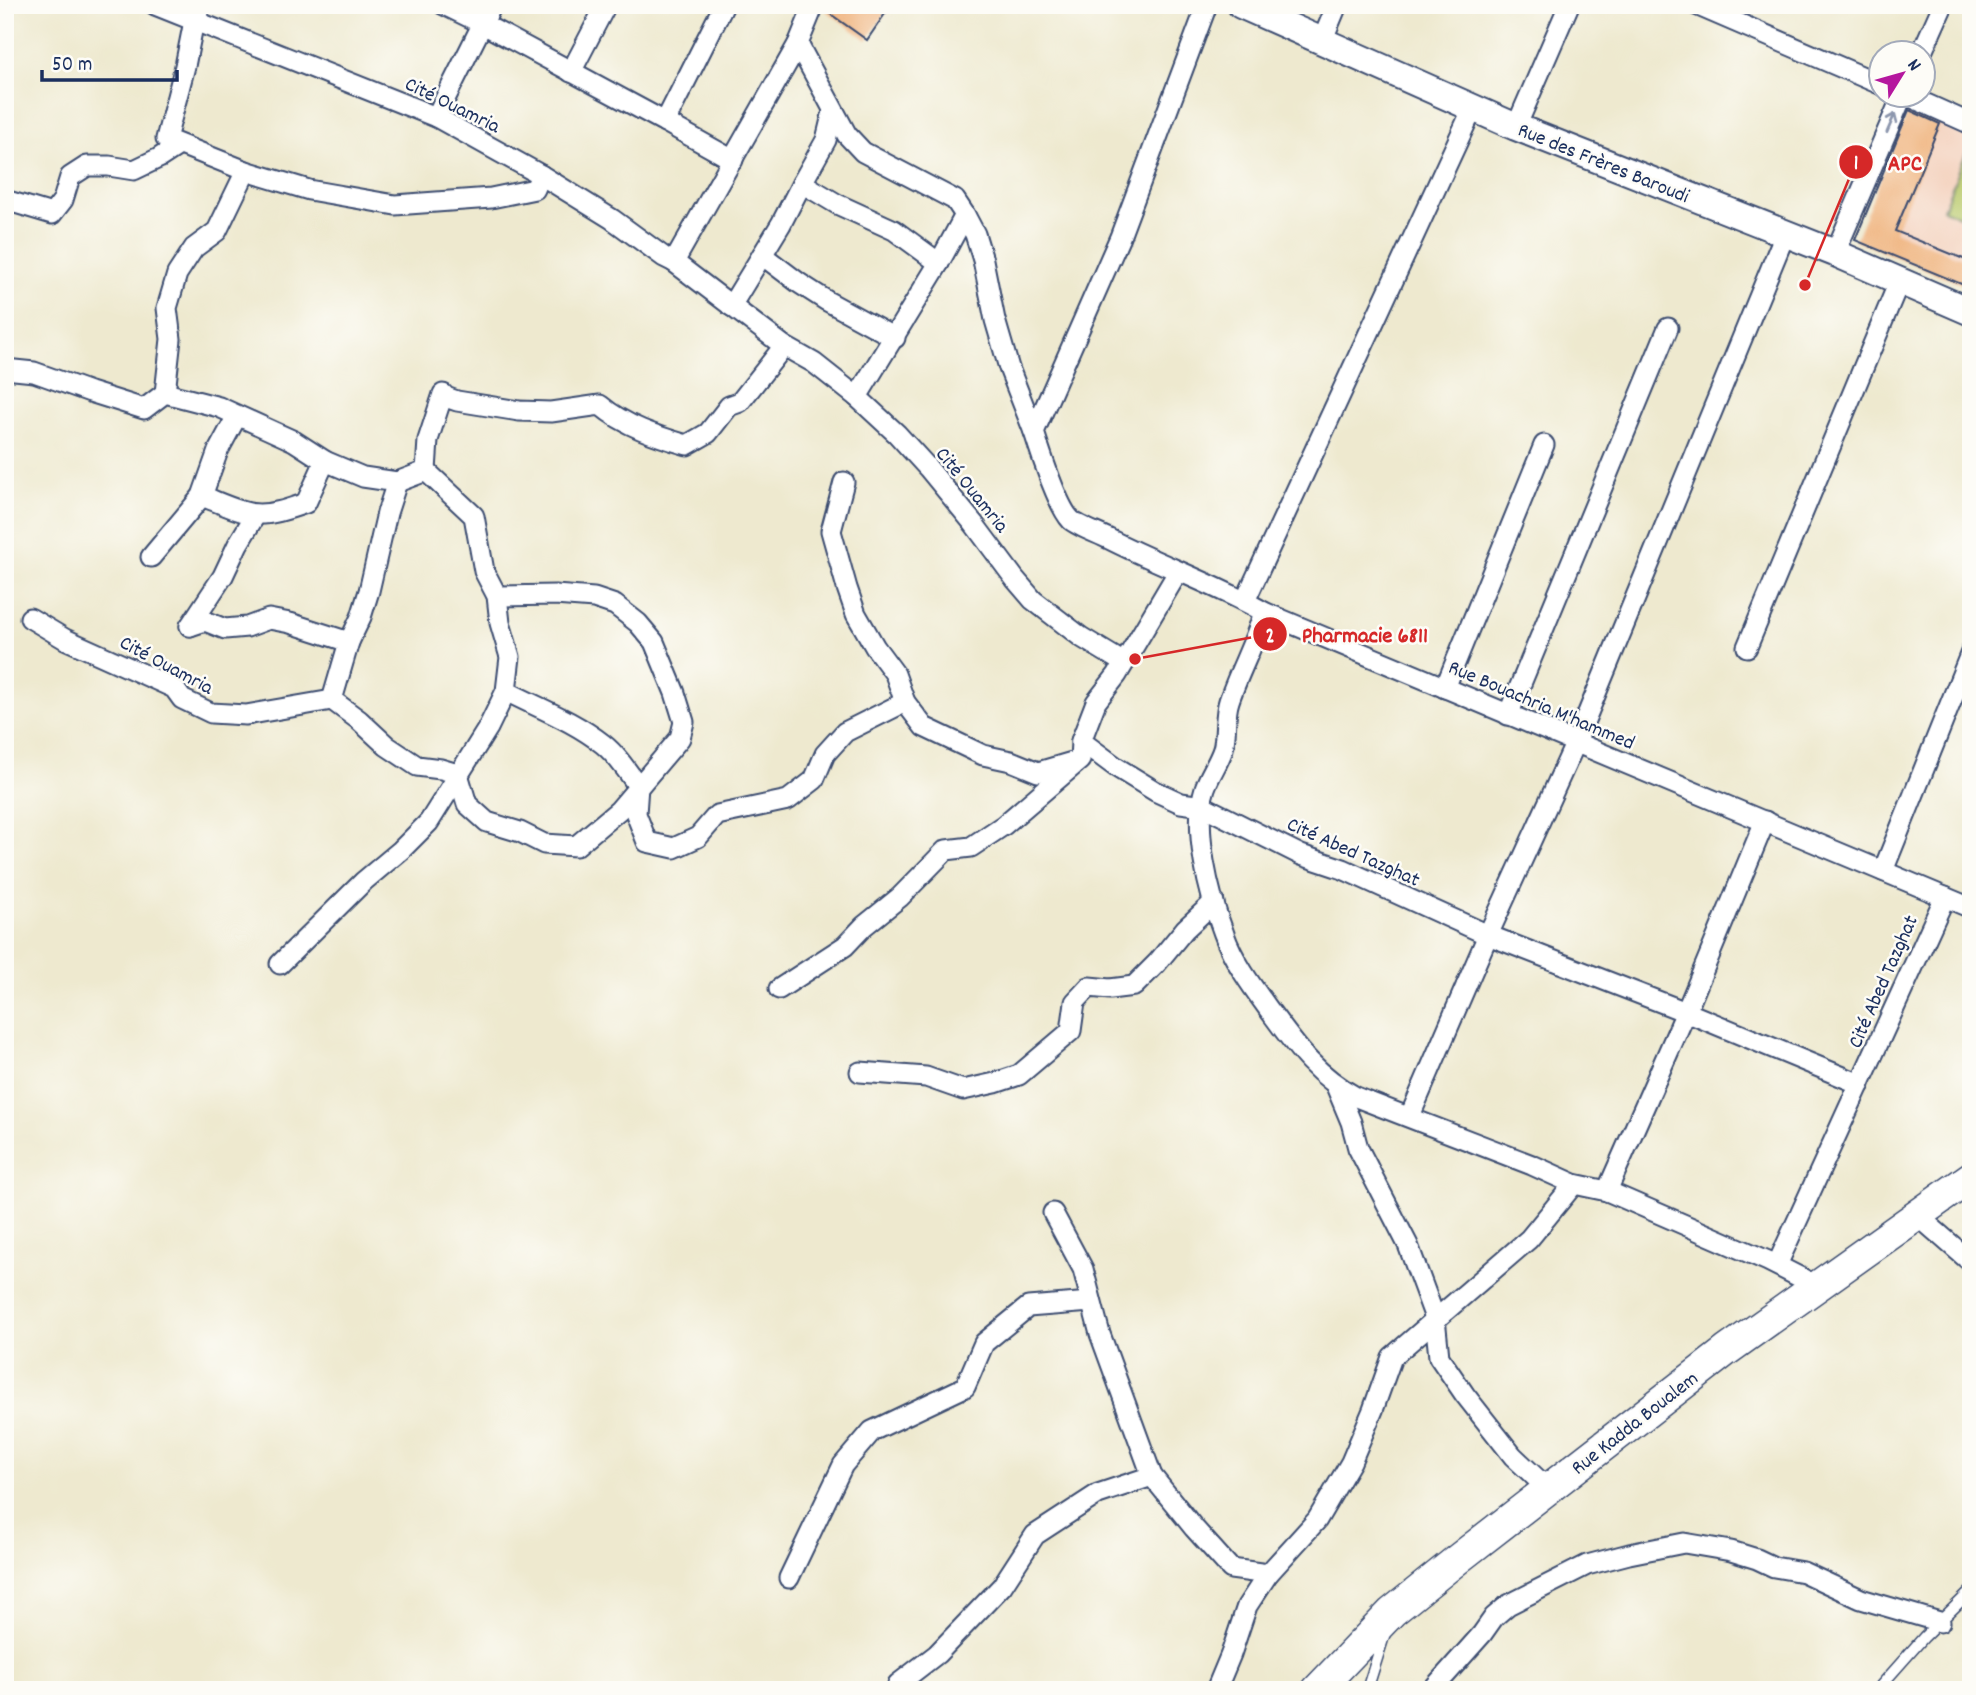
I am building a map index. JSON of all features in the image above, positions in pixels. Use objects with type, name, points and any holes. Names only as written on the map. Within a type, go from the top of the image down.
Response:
[{"type":"main road","name":"Rue Kadda Boualem","points":[[1317,1690],[1392,1612],[1548,1489],[1726,1351],[1971,1178]]},
{"type":"street","name":"Cité Ouamria","points":[[155,5],[198,13],[436,117],[541,175],[612,219],[674,262],[784,346],[814,363],[857,397],[897,434],[928,468],[1033,600],[1081,637],[1124,663]]},
{"type":"street","points":[[444,5],[733,160]]},
{"type":"street","points":[[436,117],[492,5]]},
{"type":"street","points":[[571,72],[606,5]]},
{"type":"street","points":[[665,122],[724,5]]},
{"type":"street","points":[[674,262],[798,44],[814,5]]},
{"type":"street","points":[[1034,432],[1120,237],[1207,5]]},
{"type":"street","name":"Rue des Frères Baroudi","points":[[1241,5],[1517,127],[1835,253],[1971,312]]},
{"type":"street","points":[[1322,41],[1337,5]]},
{"type":"street","points":[[1517,127],[1569,5]]},
{"type":"street","points":[[1696,5],[1868,79]]},
{"type":"street","points":[[1928,38],[1943,5]]},
{"type":"street","points":[[198,13],[166,139],[246,171],[309,190],[395,205],[491,198],[535,189],[541,175]]},
{"type":"street","points":[[798,44],[847,135],[863,152],[955,200],[965,215],[895,338],[857,397]]},
{"type":"street","points":[[1245,601],[1473,108]]},
{"type":"street","points":[[1835,253],[1897,108]]},
{"type":"street","points":[[1935,108],[1971,124]]},
{"type":"street","points":[[731,306],[781,224],[826,140],[833,111]]},
{"type":"street","points":[[5,200],[52,214],[64,200],[70,177],[87,166],[134,170],[179,145]]},
{"type":"street","points":[[5,369],[34,372],[144,409],[165,393],[171,338],[167,308],[177,274],[194,248],[217,231],[246,171]]},
{"type":"street","points":[[802,183],[836,204],[894,230],[939,263]]},
{"type":"street","name":"Rue Bouachria M'hammed","points":[[965,215],[984,260],[995,320],[1009,368],[1059,500],[1072,520],[1264,612],[1971,908]]},
{"type":"street","points":[[1410,1116],[1488,935],[1576,742],[1785,234]]},
{"type":"street","points":[[762,256],[827,301],[895,338]]},
{"type":"street","points":[[1747,647],[1899,282]]},
{"type":"street","points":[[1508,715],[1668,328]]},
{"type":"street","points":[[426,471],[428,440],[443,394],[457,401],[519,411],[551,412],[600,405],[614,417],[637,428],[687,445],[708,433],[729,406],[740,401],[784,346]]},
{"type":"street","points":[[165,393],[219,407],[294,441],[325,461],[363,477],[397,482],[426,471]]},
{"type":"street","points":[[151,558],[202,496],[218,451],[237,416]]},
{"type":"street","points":[[1446,688],[1544,444]]},
{"type":"street","points":[[202,496],[256,514],[280,511],[306,503],[325,461]]},
{"type":"street","points":[[280,964],[364,881],[429,822],[488,728],[506,691],[510,657],[500,623],[497,596],[484,571],[474,516],[426,471]]},
{"type":"street","points":[[397,482],[369,591],[349,642],[332,700],[387,746],[417,766],[458,774]]},
{"type":"street","points":[[844,482],[831,531],[838,559],[856,614],[895,674],[905,702],[924,727],[983,755],[1011,761],[1038,772],[1081,750]]},
{"type":"street","points":[[256,514],[223,576],[190,626],[205,621],[225,629],[247,627],[269,619],[349,642]]},
{"type":"street","points":[[779,989],[845,946],[864,926],[900,897],[946,850],[971,847],[1004,825],[1081,750],[1096,702],[1117,676],[1178,572]]},
{"type":"street","points":[[458,774],[467,804],[487,822],[520,832],[544,844],[576,846],[619,810],[680,738],[684,722],[676,692],[654,642],[638,623],[615,605],[594,598],[555,595],[497,596]]},
{"type":"street","points":[[1264,612],[1258,633],[1228,703],[1223,749],[1205,789],[1200,825],[1205,863],[1224,935],[1241,969],[1308,1061],[1336,1086],[1381,1107],[1410,1116],[1574,1184],[1607,1191],[1777,1265],[1817,1286]]},
{"type":"street","name":"Cité Ouamria","points":[[30,618],[65,639],[174,688],[183,699],[211,713],[246,715],[332,700]]},
{"type":"street","points":[[1883,871],[1971,652]]},
{"type":"street","points":[[506,691],[573,724],[604,746],[638,786],[636,814],[647,842],[674,848],[698,837],[717,815],[788,800],[814,780],[825,754],[845,732],[905,702]]},
{"type":"street","name":"Cité Abed Tazghat","points":[[1081,750],[1181,803],[1203,806],[1301,855],[1343,869],[1488,935],[1686,1012],[1860,1084]]},
{"type":"street","points":[[1607,1191],[1686,1012],[1765,821]]},
{"type":"street","name":"Cité Abed Tazghat","points":[[1777,1265],[1945,897]]},
{"type":"street","points":[[860,1072],[926,1077],[963,1090],[1020,1075],[1071,1031],[1075,1002],[1089,987],[1110,989],[1134,986],[1185,929],[1214,902]]},
{"type":"street","points":[[1336,1086],[1358,1148],[1408,1245],[1435,1318],[1440,1357],[1465,1395],[1513,1455],[1548,1489]]},
{"type":"street","points":[[1216,1690],[1247,1606],[1268,1574],[1317,1520],[1351,1462],[1392,1357],[1529,1239],[1574,1184]]},
{"type":"street","points":[[1053,1213],[1083,1269],[1108,1358],[1152,1476],[1231,1569],[1268,1574]]},
{"type":"street","points":[[1917,1215],[1971,1262]]},
{"type":"street","points":[[789,1578],[843,1465],[872,1431],[965,1387],[984,1343],[1028,1307],[1091,1302]]},
{"type":"street","points":[[898,1684],[937,1654],[1002,1586],[1035,1535],[1098,1494],[1152,1476]]},
{"type":"street","points":[[1432,1690],[1494,1617],[1508,1605],[1587,1565],[1684,1543],[1731,1551],[1774,1567],[1803,1572],[1861,1599],[1940,1622]]},
{"type":"lane","points":[[1877,1690],[1971,1591]]},
{"type":"lane","points":[[1367,1690],[1392,1612]]},
{"type":"shaded area","points":[[1909,110],[1971,136],[1971,288],[1855,240]]},
{"type":"green space","points":[[1969,146],[1971,147],[1971,221],[1943,209]]},
{"type":"building","points":[[826,5],[891,5],[867,40],[825,10]]},
{"type":"building","points":[[1909,110],[1940,124],[1895,231],[1971,262],[1971,288],[1855,240]]},
{"type":"place","name":"APC","points":[[1805,285]]},
{"type":"place","name":"Pharmacie 6811","points":[[1135,659]]}]
